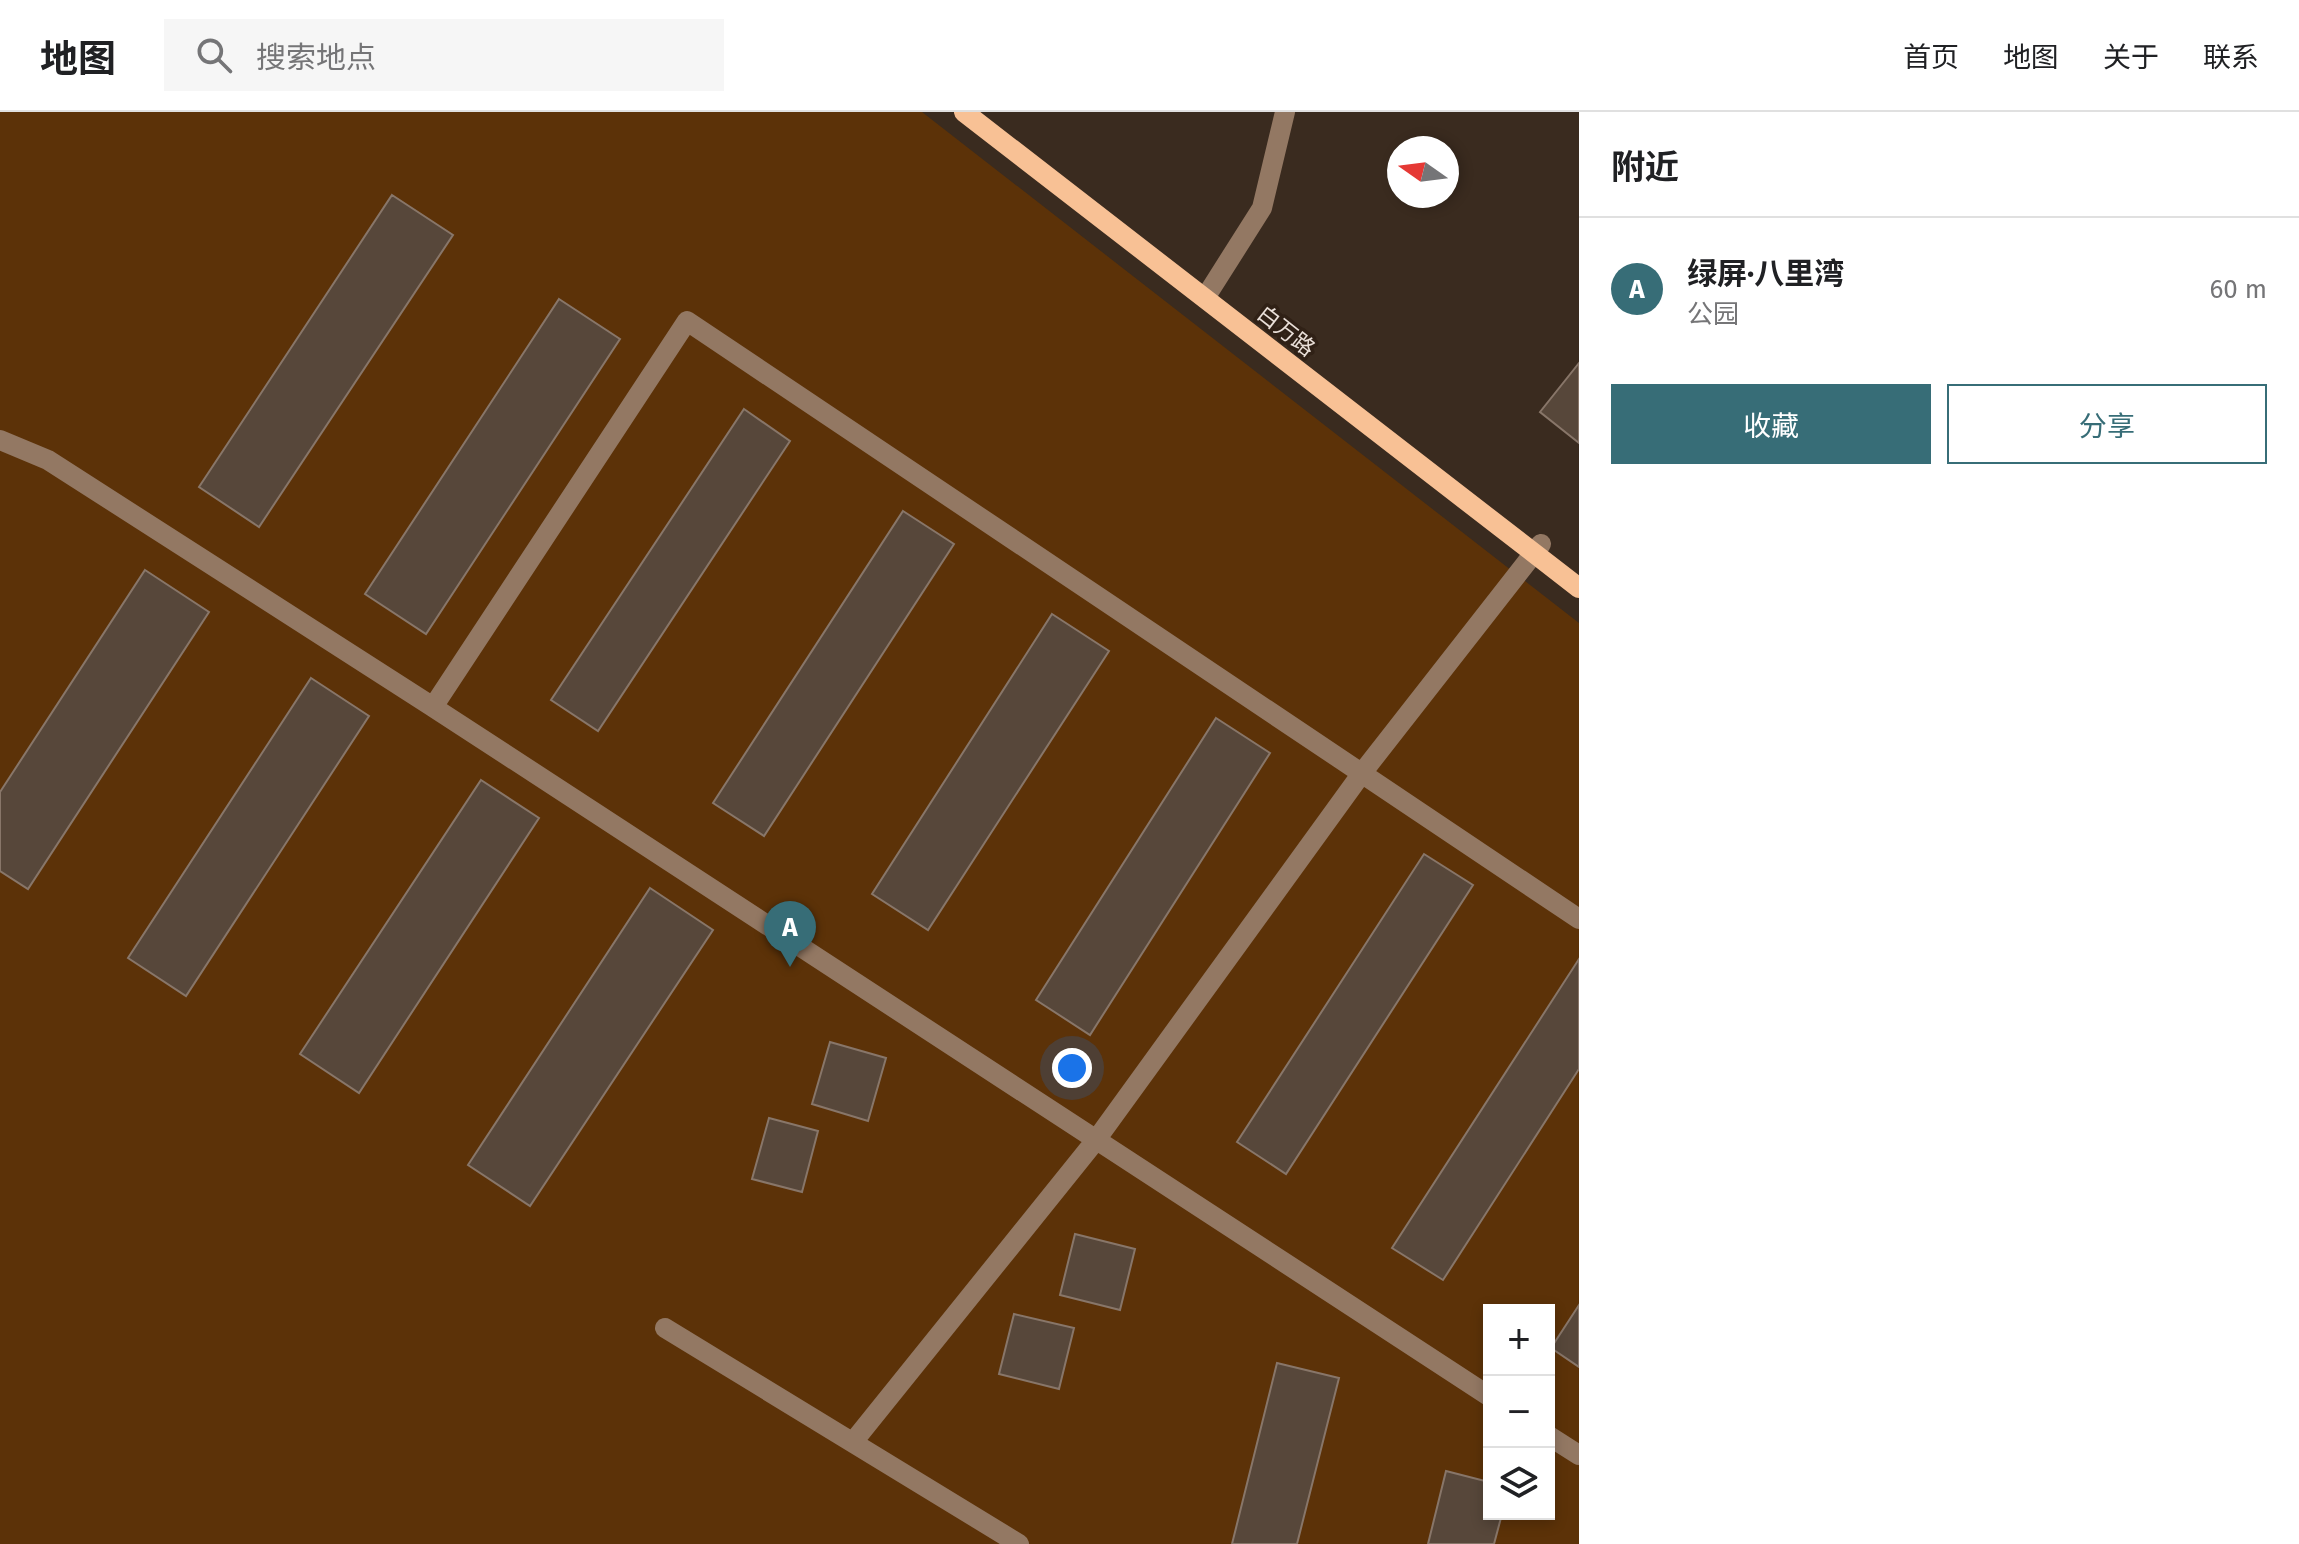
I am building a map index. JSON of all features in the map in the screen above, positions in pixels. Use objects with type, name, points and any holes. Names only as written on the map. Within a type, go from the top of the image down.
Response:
[{"type":"main road","name":"白万路","points":[[964,112],[1208,293]]},
{"type":"main road","name":"白万路","points":[[982,112],[1208,293],[1538,549],[1579,588]]},
{"type":"main road","name":"白万路","points":[[1538,549],[1579,574]]},
{"type":"street","points":[[1208,293],[1262,208],[1285,112]]},
{"type":"street","points":[[433,707],[687,321],[1579,919]]},
{"type":"street","points":[[0,440],[48,460],[433,707],[1483,1392]]},
{"type":"street","points":[[853,1442],[1096,1140],[1362,773],[1538,549]]},
{"type":"street","points":[[665,1328],[1019,1544]]},
{"type":"street","points":[[1555,1440],[1579,1455]]},
{"type":"shaded area","points":[[0,112],[922,112],[1579,623],[1579,1544],[0,1544]]},
{"type":"building","points":[[392,195],[453,235],[259,527],[199,487]]},
{"type":"building","points":[[559,299],[620,339],[426,634],[365,594]]},
{"type":"building","points":[[1579,363],[1579,443],[1540,412]]},
{"type":"building","points":[[744,409],[790,441],[598,731],[551,700]]},
{"type":"building","points":[[903,511],[954,544],[764,836],[713,803]]},
{"type":"building","points":[[145,570],[209,612],[28,889],[0,871],[0,792]]},
{"type":"building","points":[[1052,614],[1109,651],[928,930],[872,894]]},
{"type":"building","points":[[311,678],[369,716],[186,996],[128,958]]},
{"type":"building","points":[[1216,718],[1270,753],[1090,1035],[1036,1000]]},
{"type":"building","points":[[481,780],[539,818],[359,1093],[300,1054]]},
{"type":"building","points":[[1424,854],[1473,885],[1286,1174],[1237,1142]]},
{"type":"building","points":[[650,888],[713,930],[530,1206],[468,1165]]},
{"type":"building","points":[[1579,959],[1579,1069],[1443,1280],[1392,1248]]},
{"type":"building","points":[[830,1042],[886,1058],[868,1121],[812,1104]]},
{"type":"building","points":[[769,1118],[818,1131],[802,1192],[752,1179]]},
{"type":"building","points":[[1075,1234],[1135,1249],[1120,1310],[1060,1295]]},
{"type":"building","points":[[1579,1305],[1579,1367],[1555,1351],[1555,1342]]},
{"type":"building","points":[[1014,1314],[1074,1328],[1059,1389],[999,1374]]},
{"type":"building","points":[[1277,1363],[1339,1378],[1297,1544],[1232,1544]]},
{"type":"building","points":[[1446,1471],[1483,1480],[1483,1520],[1500,1520],[1494,1544],[1428,1544]]},
{"type":"place","name":"绿屏·八里湾","points":[[790,967]]}]
